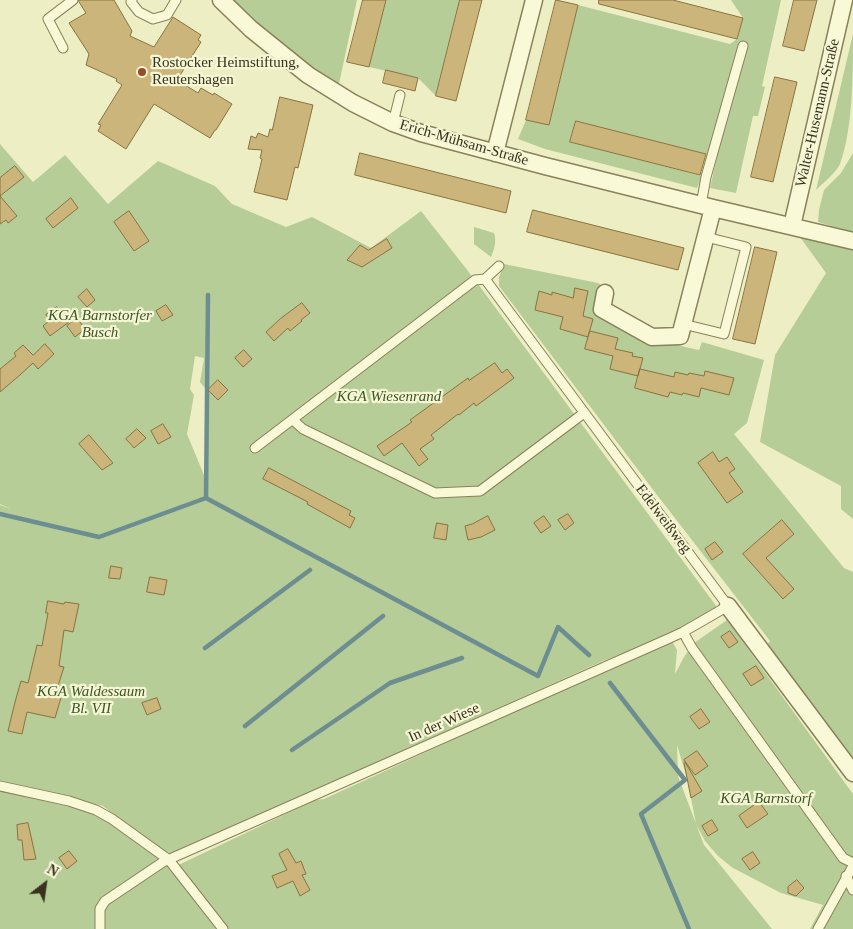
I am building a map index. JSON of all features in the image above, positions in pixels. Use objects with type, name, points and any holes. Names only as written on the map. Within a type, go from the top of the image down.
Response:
[{"type":"street","name":"Erich-Mühsam-Straße","points":[[221,0],[251,29],[308,75],[353,103],[421,133],[707,207],[853,241]]},
{"type":"street","points":[[495,152],[534,0]]},
{"type":"street","name":"Walter-Husemann-Straße","points":[[792,226],[844,0]]},
{"type":"street","points":[[605,293],[602,309],[652,337],[680,336],[706,237],[707,207]]},
{"type":"street","name":"Edelweißweg","points":[[728,606],[853,773]]},
{"type":"lane","points":[[63,48],[48,19],[73,0]]},
{"type":"lane","points":[[132,0],[139,12],[153,19],[167,15],[176,0]]},
{"type":"lane","points":[[707,207],[706,177],[743,46]]},
{"type":"lane","points":[[393,122],[400,95]]},
{"type":"lane","points":[[683,324],[724,334],[746,247],[706,237]]},
{"type":"lane","points":[[255,448],[475,280],[486,278],[499,266]]},
{"type":"lane","name":"Edelweißweg","points":[[486,278],[728,606]]},
{"type":"lane","points":[[293,420],[303,429],[435,494],[480,491],[584,413]]},
{"type":"lane","name":"In der Wiese","points":[[100,929],[100,909],[105,901],[159,864],[683,632],[728,606]]},
{"type":"lane","points":[[683,632],[692,648],[843,858],[853,864],[818,929]]},
{"type":"lane","points":[[0,786],[69,801],[96,810],[112,819],[169,860],[223,929]]},
{"type":"lane","points":[[846,876],[853,890]]},
{"type":"green space","points":[[221,0],[357,0],[337,93]]},
{"type":"green space","points":[[386,0],[460,0],[436,96],[418,78],[369,67]]},
{"type":"green space","points":[[731,0],[781,0],[762,86],[765,87],[758,116],[753,116],[736,193],[710,188],[717,157],[576,121],[570,142],[702,176],[697,188],[545,149],[518,139],[526,120],[549,125],[578,5],[730,44],[737,39],[743,18]]},
{"type":"green space","points":[[853,34],[853,66],[848,135],[838,168],[816,190]]},
{"type":"green space","points":[[0,144],[33,182],[65,155],[108,204],[158,161],[215,186],[232,204],[286,227],[312,217],[371,248],[421,211],[475,280],[717,607],[671,635],[603,661],[199,842],[170,853],[163,851],[148,841],[103,806],[0,782],[0,505],[11,509],[0,504]],"holes":[[[195,356],[204,358],[200,382],[208,392],[206,480],[187,434],[194,395],[190,389]]]},
{"type":"green space","points":[[853,153],[853,233],[818,222],[824,190],[841,173]]},
{"type":"green space","points":[[792,226],[853,241],[853,519],[841,509],[841,486],[760,442],[775,355],[826,273]]},
{"type":"green space","points":[[474,227],[494,233],[495,242],[491,257],[474,244]]},
{"type":"green space","points":[[504,264],[598,283],[601,285],[595,311],[649,339],[699,350],[702,342],[764,360],[747,423],[734,434],[844,568],[853,572],[853,761],[766,646],[770,641],[499,286],[499,277]]},
{"type":"green space","name":"KGA Barnstorf","points":[[727,620],[853,794],[853,929],[810,929],[823,905],[781,893],[733,868],[718,856],[705,841],[696,825],[704,845],[772,929],[0,929],[0,788],[75,807],[104,819],[170,869],[315,800],[324,799],[672,641],[677,650],[675,674],[694,643]],"holes":[[[677,745],[688,782],[696,824],[678,776]]]},
{"type":"building","name":"Rostocker Heimstiftung, Reutershagen","points":[[79,0],[114,0],[132,31],[130,36],[154,47],[173,17],[201,35],[198,40],[201,42],[177,80],[198,93],[201,88],[213,95],[214,93],[232,104],[210,138],[154,104],[126,149],[98,131],[101,125],[98,124],[122,85],[116,81],[117,79],[86,65],[89,54],[69,23],[86,13]]},
{"type":"building","points":[[363,0],[386,0],[369,67],[347,62]]},
{"type":"building","points":[[460,0],[482,0],[456,101],[436,96]]},
{"type":"building","points":[[556,0],[578,5],[549,125],[526,120]]},
{"type":"building","points":[[599,0],[673,0],[743,18],[737,39],[599,4]]},
{"type":"building","points":[[794,0],[817,0],[804,51],[783,46]]},
{"type":"building","points":[[386,70],[418,78],[415,91],[383,83]]},
{"type":"building","points":[[775,77],[797,82],[773,182],[751,177]]},
{"type":"building","points":[[280,97],[313,105],[298,168],[295,167],[287,200],[254,192],[262,159],[260,158],[262,150],[248,149],[251,136],[256,138],[258,133],[268,137],[270,129],[272,130]]},
{"type":"building","points":[[576,121],[706,154],[700,175],[570,142]]},
{"type":"building","points":[[360,153],[511,191],[506,213],[355,175]]},
{"type":"building","points":[[15,166],[24,177],[0,196],[0,178]]},
{"type":"building","points":[[0,196],[17,216],[8,223],[6,220],[0,224]]},
{"type":"building","points":[[71,198],[78,208],[53,228],[46,219]]},
{"type":"building","points":[[533,210],[684,248],[678,270],[527,232]]},
{"type":"building","points":[[129,211],[149,241],[134,251],[114,222]]},
{"type":"building","points":[[387,239],[392,248],[362,267],[347,260],[360,245],[368,250]]},
{"type":"building","points":[[755,247],[777,252],[755,344],[733,339]]},
{"type":"building","points":[[575,288],[588,291],[583,316],[593,319],[588,337],[560,329],[563,317],[535,310],[539,291],[552,295],[552,292],[573,298]]},
{"type":"building","points":[[87,289],[95,300],[87,307],[78,297]]},
{"type":"building","points":[[302,303],[310,313],[290,331],[288,328],[274,341],[266,332]]},
{"type":"building","points":[[166,305],[173,315],[162,321],[156,311]]},
{"type":"building","points":[[57,307],[69,322],[50,336],[43,326],[50,320],[46,315]]},
{"type":"building","points":[[77,318],[85,329],[75,337],[67,326]]},
{"type":"building","points":[[590,331],[618,338],[615,349],[633,353],[632,356],[643,358],[638,376],[610,369],[613,356],[585,349]]},
{"type":"building","points":[[45,344],[54,354],[38,369],[33,363],[0,392],[0,369],[16,356],[14,353],[23,345],[33,355]]},
{"type":"building","points":[[244,350],[252,359],[243,367],[235,358]]},
{"type":"building","points":[[495,363],[502,373],[507,369],[514,378],[476,406],[474,403],[431,435],[434,439],[420,449],[428,459],[419,466],[402,443],[384,456],[377,446],[412,422],[410,420],[468,378],[469,380]]},
{"type":"building","points":[[640,369],[674,377],[675,372],[704,376],[705,371],[734,378],[729,395],[701,388],[699,397],[670,392],[668,397],[635,388]]},
{"type":"building","points":[[218,380],[228,390],[218,400],[208,390]]},
{"type":"building","points":[[163,424],[171,437],[158,444],[151,431]]},
{"type":"building","points":[[137,429],[146,438],[134,448],[126,439]]},
{"type":"building","points":[[89,435],[113,463],[102,470],[79,444]]},
{"type":"building","points":[[713,452],[719,462],[727,457],[735,469],[729,473],[743,492],[727,503],[698,463]]},
{"type":"building","points":[[269,468],[351,511],[349,515],[355,518],[350,528],[307,504],[308,502],[263,479]]},
{"type":"building","points":[[568,514],[574,523],[565,530],[558,520]]},
{"type":"building","points":[[488,516],[495,530],[481,537],[468,540],[465,526]]},
{"type":"building","points":[[544,516],[551,526],[541,533],[534,523]]},
{"type":"building","points":[[782,520],[794,534],[766,558],[794,589],[783,599],[743,554]]},
{"type":"building","points":[[437,523],[448,525],[446,540],[434,538]]},
{"type":"building","points":[[715,542],[723,552],[712,560],[705,549]]},
{"type":"building","points":[[111,566],[122,568],[120,579],[109,578]]},
{"type":"building","points":[[150,577],[167,580],[164,595],[147,592]]},
{"type":"building","points":[[48,601],[79,604],[73,632],[64,630],[59,666],[64,667],[57,689],[63,691],[55,718],[27,712],[22,734],[8,731],[21,681],[28,683],[37,645],[42,646],[48,613],[46,613]]},
{"type":"building","points":[[730,631],[738,642],[729,648],[721,637]]},
{"type":"building","points":[[756,666],[764,678],[751,686],[743,674]]},
{"type":"building","points":[[157,698],[161,709],[147,715],[142,703]]},
{"type":"building","points":[[701,709],[710,722],[699,729],[690,717]]},
{"type":"building","points":[[697,751],[708,766],[695,775],[684,760]]},
{"type":"building","points":[[684,763],[702,791],[691,798]]},
{"type":"building","points":[[759,802],[768,814],[747,828],[739,816]]},
{"type":"building","points":[[712,820],[718,830],[708,836],[702,826]]},
{"type":"building","points":[[28,823],[36,859],[24,860],[22,840],[18,840],[17,825]]},
{"type":"building","points":[[288,849],[296,863],[301,861],[306,874],[302,875],[310,890],[300,896],[293,881],[277,888],[272,876],[287,870],[279,854]]},
{"type":"building","points":[[69,851],[77,861],[67,869],[59,858]]},
{"type":"building","points":[[753,852],[760,863],[750,870],[742,859]]},
{"type":"building","points":[[797,880],[804,888],[796,896],[788,893],[788,887]]},
{"type":"waterway","points":[[0,514],[99,537],[206,498],[208,295]]},
{"type":"waterway","points":[[206,498],[538,676],[558,627],[589,655]]},
{"type":"waterway","points":[[205,648],[310,570]]},
{"type":"waterway","points":[[245,726],[383,616]]},
{"type":"waterway","points":[[292,750],[390,683],[462,658]]},
{"type":"waterway","points":[[610,683],[685,780],[641,814],[689,929]]},
{"type":"place","name":"Rostocker Heimstiftung, Reutershagen","points":[[142,72]]},
{"type":"park label","name":"KGA Barnstorfer Busch","points":[[100,324]]},
{"type":"park label","name":"KGA Wiesenrand","points":[[389,397]]},
{"type":"park label","name":"KGA Waldessaum Bl. VII","points":[[91,700]]}]
